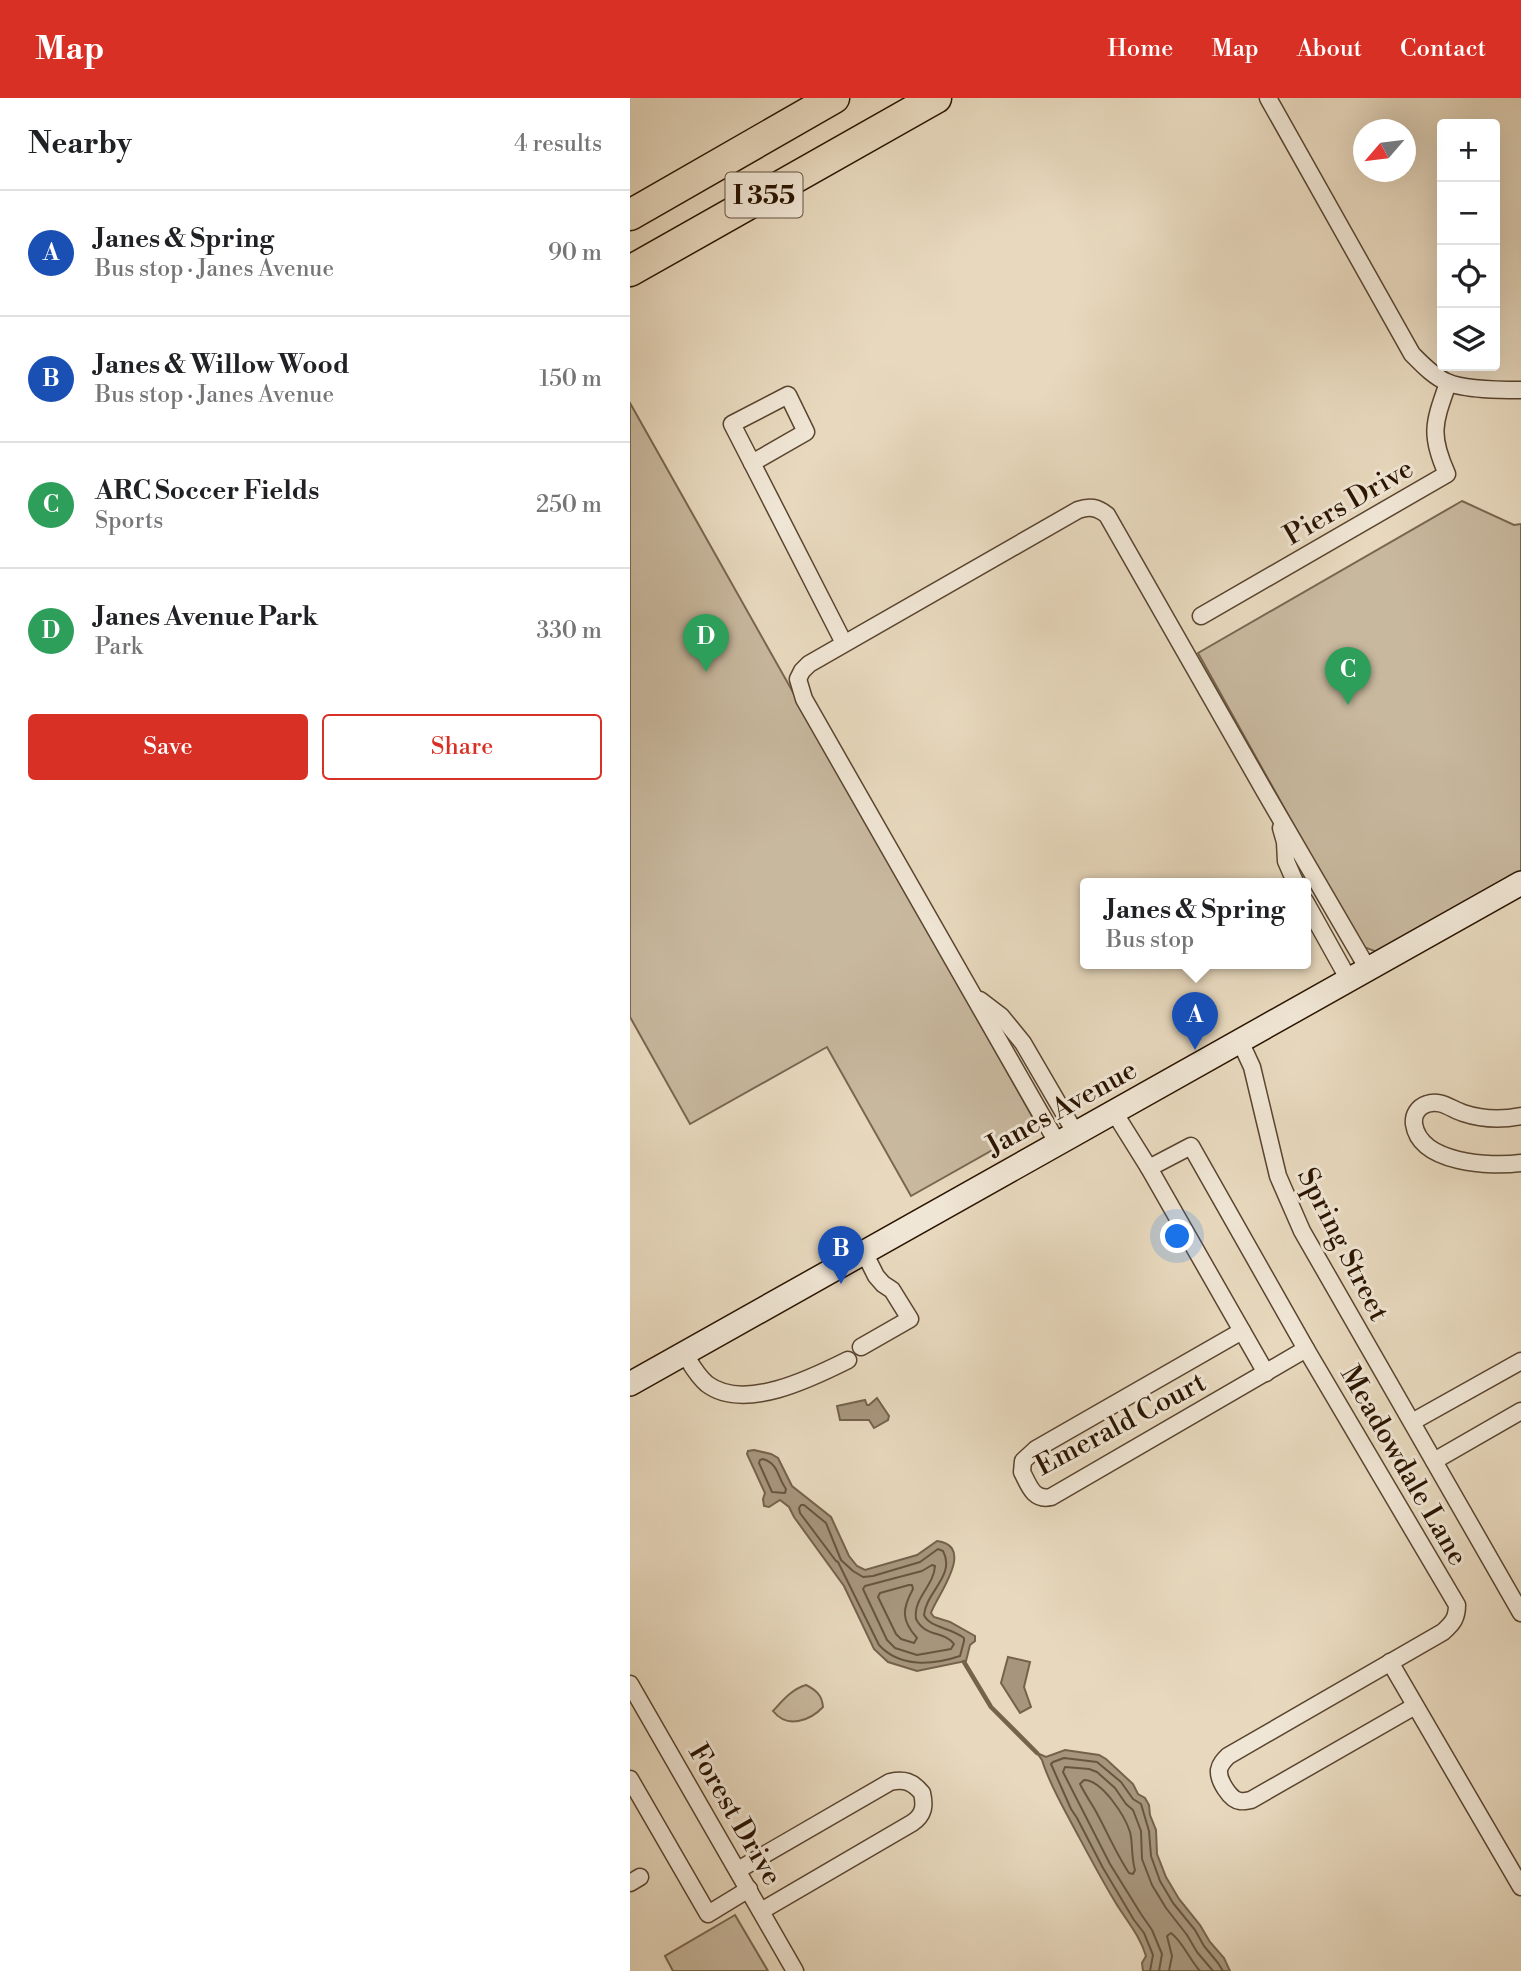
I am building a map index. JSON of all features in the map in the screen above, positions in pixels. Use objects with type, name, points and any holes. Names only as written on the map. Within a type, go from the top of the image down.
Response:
[{"type":"highway","name":"I 355","points":[[630,215],[834,98]]},
{"type":"highway","name":"I 355","points":[[630,271],[936,98]]},
{"type":"highway","points":[[898,119],[949,98]]},
{"type":"street","points":[[1268,98],[1412,354],[1428,370],[1448,383],[1521,390]]},
{"type":"street","name":"Piers Drive","points":[[1201,616],[1447,474],[1436,451],[1434,428],[1448,383]]},
{"type":"street","points":[[752,463],[806,432],[788,396],[732,424],[844,643]]},
{"type":"street","points":[[1067,1139],[973,994],[808,706],[798,679],[808,664],[1078,510],[1085,507],[1099,509],[1107,514],[1278,816],[1310,878]]},
{"type":"street","points":[[1278,816],[1285,842],[1286,861],[1293,878]]},
{"type":"street","points":[[1311,880],[1359,974]]},
{"type":"street","name":"Janes Avenue","points":[[630,1384],[1521,883]]},
{"type":"street","points":[[1311,909],[1359,974]]},
{"type":"street","name":"Spring Street","points":[[1240,1041],[1252,1067],[1278,1176],[1301,1231],[1521,1613]]},
{"type":"street","points":[[1521,1116],[1493,1119],[1463,1113],[1442,1103],[1433,1102],[1417,1110],[1414,1121],[1417,1135],[1426,1146],[1441,1154],[1480,1164],[1521,1163]]},
{"type":"street","points":[[1114,1112],[1266,1373]]},
{"type":"street","points":[[1149,1168],[1191,1146],[1306,1349]]},
{"type":"street","points":[[861,1347],[910,1319],[892,1290],[876,1276],[864,1252]]},
{"type":"street","name":"Emerald Court","points":[[1242,1331],[1028,1455],[1023,1461],[1021,1472],[1034,1493],[1042,1498],[1051,1497],[1266,1373]]},
{"type":"street","name":"Meadowdale Lane","points":[[1266,1373],[1306,1349],[1457,1605],[1457,1615],[1453,1623],[1443,1632],[1390,1662]]},
{"type":"street","points":[[684,1353],[699,1377],[708,1385],[733,1394],[772,1391],[792,1386],[848,1360]]},
{"type":"street","points":[[1412,1422],[1521,1361]]},
{"type":"street","points":[[1434,1461],[1521,1411]]},
{"type":"street","points":[[1415,1706],[1251,1800],[1241,1802],[1232,1798],[1221,1780],[1220,1765],[1228,1756],[1390,1662],[1521,1887]]},
{"type":"street","name":"Forest Drive","points":[[630,1684],[795,1971]]},
{"type":"street","points":[[630,1779],[708,1914],[749,1889]]},
{"type":"street","points":[[738,1870],[890,1782],[909,1781],[922,1793],[924,1809],[919,1818],[761,1911]]},
{"type":"shaded area","points":[[630,403],[1037,1125],[911,1196],[827,1047],[690,1124],[630,1017]]},
{"type":"shaded area","points":[[1462,501],[1514,525],[1521,524],[1521,871],[1377,952],[1361,946],[1198,653]]},
{"type":"shaded area","points":[[806,1685],[820,1696],[823,1707],[818,1712],[805,1719],[792,1721],[779,1717],[773,1711],[792,1692]]},
{"type":"shaded area","points":[[735,1915],[768,1971],[673,1971],[665,1956]]},
{"type":"water","points":[[877,1398],[889,1416],[888,1420],[874,1428],[869,1420],[840,1420],[837,1406],[865,1400],[869,1405]]},
{"type":"water","points":[[754,1450],[778,1458],[792,1486],[831,1517],[849,1556],[857,1566],[865,1570],[917,1555],[937,1541],[948,1545],[954,1552],[954,1562],[931,1613],[934,1617],[950,1622],[975,1636],[966,1661],[917,1671],[888,1662],[874,1649],[844,1586],[789,1507],[780,1500],[769,1507],[764,1506],[765,1493],[747,1454],[748,1451]]},
{"type":"water","points":[[1008,1657],[1030,1662],[1024,1687],[1031,1707],[1020,1713],[1001,1683]]},
{"type":"water","points":[[1065,1750],[1099,1755],[1106,1759],[1133,1784],[1138,1794],[1145,1798],[1156,1830],[1157,1854],[1166,1877],[1179,1899],[1224,1958],[1230,1971],[1143,1971],[1142,1963],[1146,1956],[1140,1941],[1093,1862],[1037,1753],[1046,1757]]},
{"type":"waterway","points":[[964,1662],[991,1707],[1037,1753]]},
{"type":"place","name":"Janes Avenue Park","points":[[706,672]]},
{"type":"place","name":"ARC Soccer Fields","points":[[1348,705]]},
{"type":"place","name":"Janes & Spring","points":[[1195,1050]]},
{"type":"place","name":"Janes & Willow Wood","points":[[841,1284]]}]
